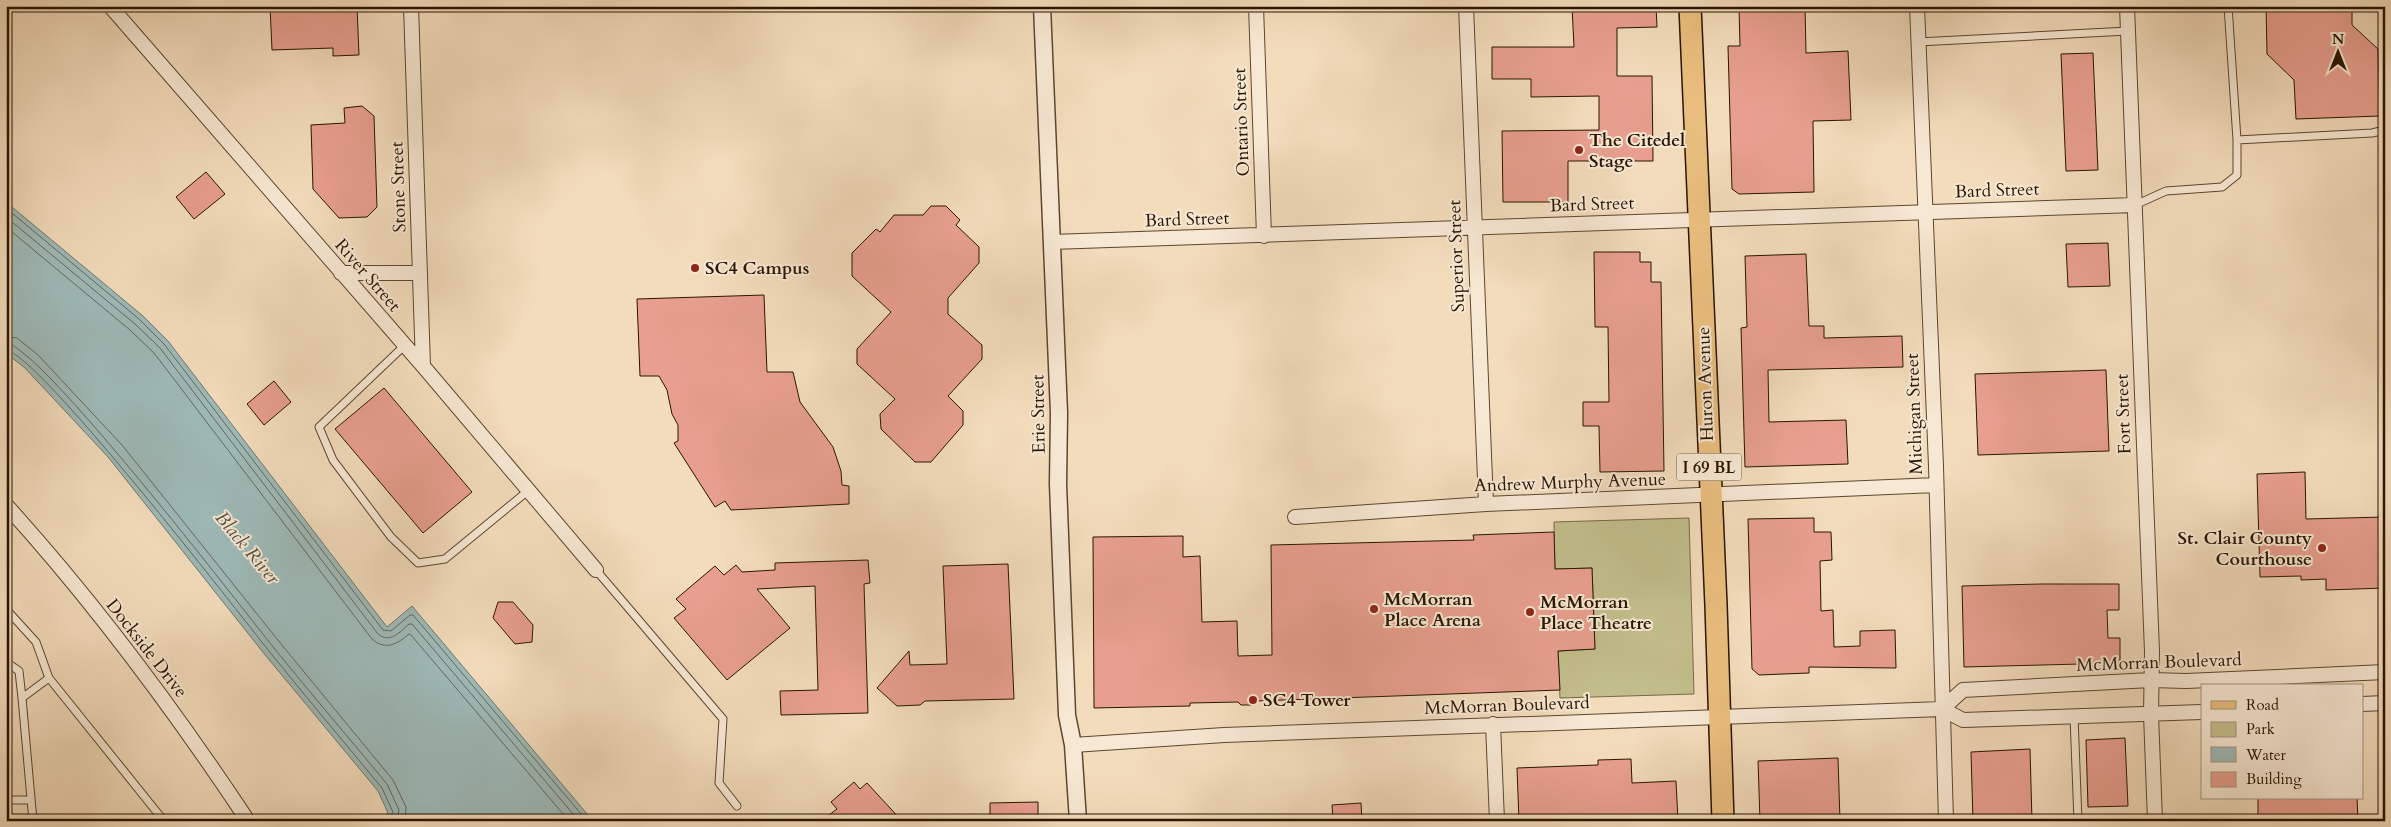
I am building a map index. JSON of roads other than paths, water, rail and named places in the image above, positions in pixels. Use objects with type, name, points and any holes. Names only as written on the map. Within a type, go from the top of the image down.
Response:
[{"type":"main road","name":"Huron Avenue","points":[[1690,6],[1723,821]]},
{"type":"street","name":"River Street","points":[[110,6],[423,366],[596,570]]},
{"type":"street","name":"Stone Street","points":[[410,6],[423,366]]},
{"type":"street","name":"Erie Street","points":[[1042,6],[1050,242],[1059,413],[1058,484],[1067,716],[1073,745],[1078,821]]},
{"type":"street","name":"Ontario Street","points":[[1256,6],[1264,236]]},
{"type":"street","name":"Superior Street","points":[[1466,6],[1486,504]]},
{"type":"street","name":"Michigan Street","points":[[1917,6],[1936,485],[1946,821]]},
{"type":"street","name":"Fort Street","points":[[2127,6],[2156,821]]},
{"type":"street","name":"Bard Street","points":[[1050,242],[2135,205]]},
{"type":"street","points":[[341,273],[420,274]]},
{"type":"street","name":"Andrew Murphy Avenue","points":[[1295,517],[1486,504],[1936,485]]},
{"type":"street","name":"Dockside Drive","points":[[6,506],[42,545],[196,742],[248,821]]},
{"type":"street","name":"McMorran Boulevard","points":[[1942,710],[1963,690],[2151,680],[2195,680],[2385,672]]},
{"type":"street","points":[[2364,704],[2385,703]]},
{"type":"street","name":"McMorran Boulevard","points":[[1073,745],[1234,735],[1720,716],[1942,710],[1963,720],[2201,712]]},
{"type":"street","points":[[1493,724],[1497,821]]},
{"type":"lane","points":[[2135,205],[2166,190],[2222,187],[2237,175],[2237,140],[2228,6]]},
{"type":"lane","points":[[1918,42],[2128,31]]},
{"type":"lane","points":[[2237,140],[2372,133],[2385,130]]},
{"type":"lane","points":[[404,346],[319,427],[333,460],[391,537],[418,563],[445,558],[529,490]]},
{"type":"lane","points":[[596,570],[723,719],[719,784],[736,806]]},
{"type":"lane","points":[[6,609],[36,642],[49,678],[164,821]]},
{"type":"lane","points":[[6,662],[19,671],[33,821]]},
{"type":"lane","points":[[22,698],[49,678]]},
{"type":"lane","points":[[2074,716],[2078,821]]},
{"type":"lane","points":[[6,800],[31,800]]},
{"type":"water","name":"Black River","points":[[6,202],[143,316],[168,341],[387,627],[412,606],[593,821],[381,821],[388,813],[378,791],[266,656],[108,457],[25,368],[6,353]]},
{"type":"place","name":"The Citedel Stage","points":[[1579,150]]},
{"type":"place","name":"SC4 Campus","points":[[695,268]]},
{"type":"place","name":"St. Clair County Courthouse","points":[[2322,548]]},
{"type":"place","name":"McMorran Place Arena","points":[[1374,609]]},
{"type":"place","name":"McMorran Place Theatre","points":[[1530,612]]},
{"type":"place","name":"SC4 Tower","points":[[1253,700]]}]
